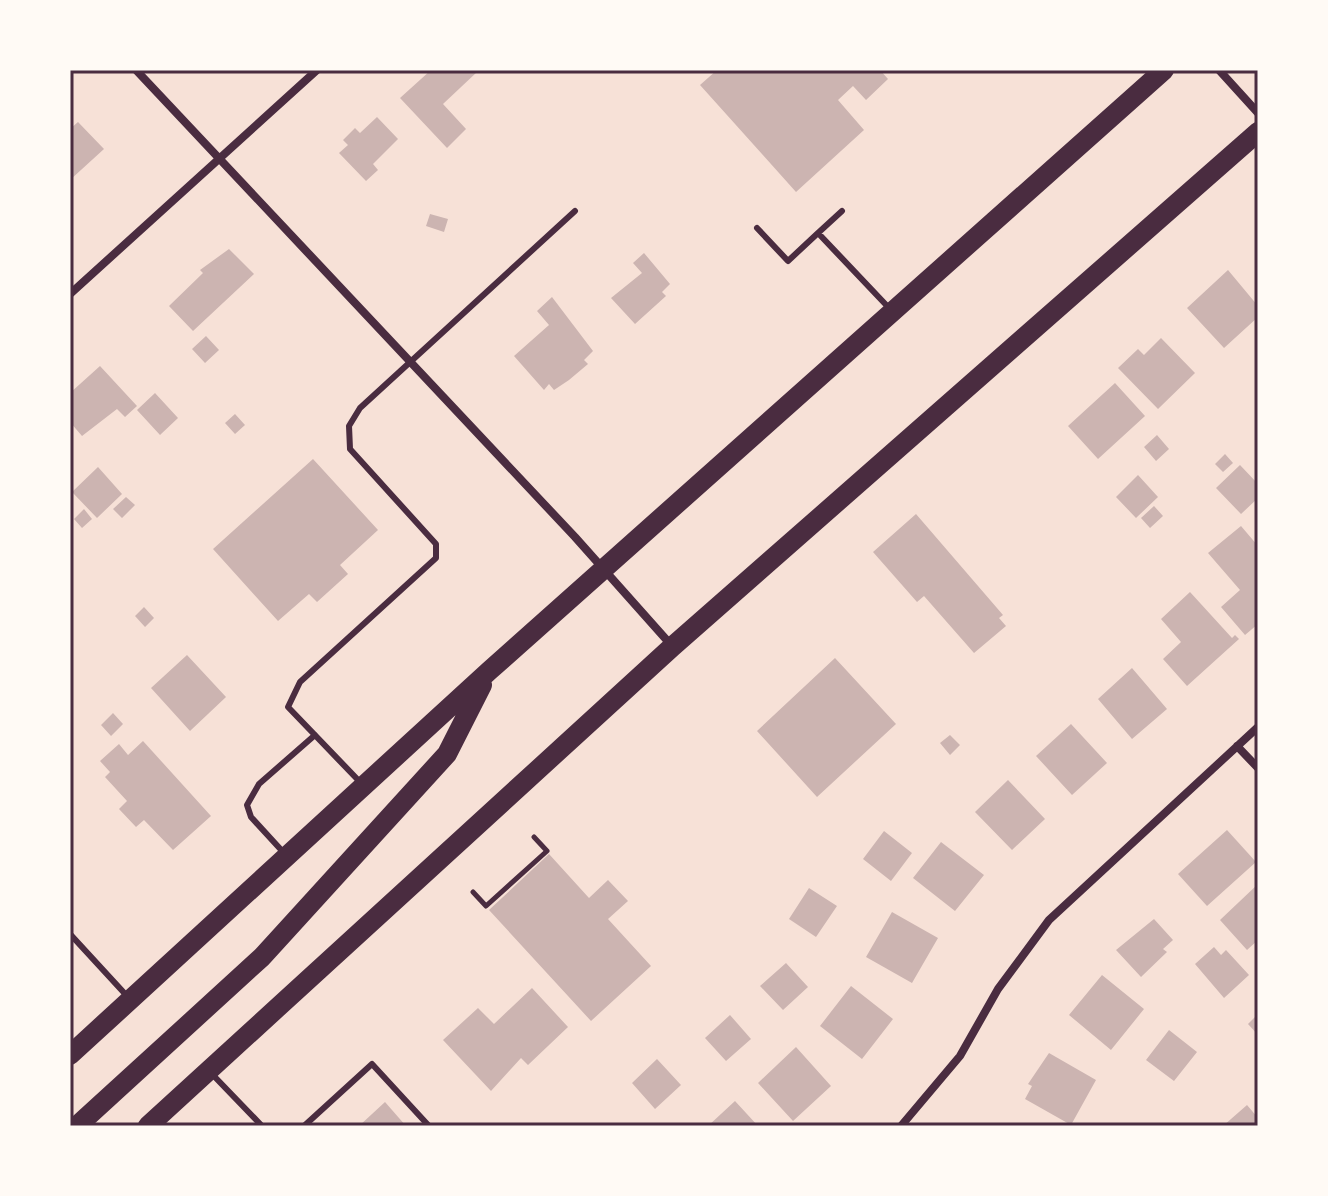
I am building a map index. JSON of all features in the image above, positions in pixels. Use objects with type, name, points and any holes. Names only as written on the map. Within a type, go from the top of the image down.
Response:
[{"type":"main road","points":[[70,1055],[365,788],[489,671],[1164,70]]},
{"type":"main road","points":[[148,1126],[672,647],[1258,132]]},
{"type":"main road","points":[[77,1126],[262,957],[447,754],[489,671]]},
{"type":"street","points":[[136,70],[604,568],[672,647]]},
{"type":"street","points":[[70,294],[317,70]]},
{"type":"street","points":[[1219,70],[1258,113]]},
{"type":"street","points":[[901,1126],[960,1056],[998,989],[1049,920],[1258,727]]},
{"type":"street","points":[[1237,746],[1258,768]]},
{"type":"lane","points":[[365,788],[288,707],[300,682],[436,558],[436,544],[350,449],[349,426],[360,408],[575,211]]},
{"type":"lane","points":[[757,228],[788,261],[842,211]]},
{"type":"lane","points":[[818,233],[892,312]]},
{"type":"lane","points":[[288,856],[251,817],[247,805],[259,784],[315,735]]},
{"type":"lane","points":[[70,934],[131,1000]]},
{"type":"lane","points":[[304,1126],[372,1064],[429,1126]]},
{"type":"lane","points":[[208,1071],[262,1126]]},
{"type":"path","points":[[473,892],[486,906],[547,851],[534,837]]},
{"type":"building","points":[[431,70],[477,72],[443,104],[466,129],[447,148],[400,98]]},
{"type":"building","points":[[717,70],[880,70],[888,79],[866,100],[853,86],[838,100],[864,130],[796,192],[700,85]]},
{"type":"building","points":[[377,117],[398,139],[373,164],[378,170],[366,181],[339,153],[348,145],[343,140],[355,128],[360,133]]},
{"type":"building","points":[[78,122],[104,149],[70,180],[70,129]]},
{"type":"building","points":[[430,214],[448,219],[444,232],[426,226]]},
{"type":"building","points":[[229,249],[254,274],[193,331],[169,306],[203,273],[200,270]]},
{"type":"building","points":[[644,253],[670,284],[662,292],[666,296],[635,324],[611,298],[642,273],[633,263]]},
{"type":"building","points":[[1228,270],[1258,306],[1258,317],[1224,348],[1187,308]]},
{"type":"building","points":[[552,297],[593,351],[584,360],[588,364],[569,380],[554,390],[549,384],[544,390],[514,356],[549,325],[537,311]]},
{"type":"building","points":[[206,336],[219,350],[205,363],[192,349]]},
{"type":"building","points":[[1161,338],[1195,373],[1158,409],[1118,368],[1138,349],[1144,355]]},
{"type":"building","points":[[100,366],[137,406],[125,417],[117,409],[82,436],[70,422],[70,393]]},
{"type":"building","points":[[1115,383],[1145,416],[1098,459],[1068,426]]},
{"type":"building","points":[[155,393],[178,418],[160,435],[137,410]]},
{"type":"building","points":[[235,414],[245,425],[235,434],[225,423]]},
{"type":"building","points":[[1157,435],[1169,449],[1156,461],[1144,447]]},
{"type":"building","points":[[1225,454],[1233,463],[1223,472],[1215,464]]},
{"type":"building","points":[[313,459],[378,530],[340,565],[348,574],[317,602],[309,594],[278,621],[213,549]]},
{"type":"building","points":[[1240,465],[1258,484],[1258,498],[1241,514],[1216,488]]},
{"type":"building","points":[[98,467],[122,494],[97,518],[72,492]]},
{"type":"building","points":[[1138,475],[1158,497],[1136,518],[1116,497]]},
{"type":"building","points":[[126,497],[135,505],[122,518],[113,509]]},
{"type":"building","points":[[1154,506],[1163,516],[1150,528],[1141,518]]},
{"type":"building","points":[[84,509],[92,519],[82,528],[74,519]]},
{"type":"building","points":[[916,514],[1003,615],[999,618],[1006,626],[974,653],[924,596],[917,602],[873,552]]},
{"type":"building","points":[[1241,526],[1258,546],[1258,624],[1245,635],[1221,607],[1240,590],[1208,553]]},
{"type":"building","points":[[1190,592],[1232,638],[1235,635],[1239,639],[1187,686],[1163,659],[1181,642],[1161,619]]},
{"type":"building","points":[[144,607],[154,618],[145,627],[135,616]]},
{"type":"building","points":[[187,655],[226,697],[190,731],[151,688]]},
{"type":"building","points":[[835,658],[896,724],[817,797],[757,731]]},
{"type":"building","points":[[1132,668],[1167,709],[1132,739],[1098,699]]},
{"type":"building","points":[[113,713],[123,724],[111,736],[101,725]]},
{"type":"building","points":[[1071,724],[1107,763],[1072,795],[1036,756]]},
{"type":"building","points":[[950,735],[960,745],[950,755],[940,743]]},
{"type":"building","points":[[143,741],[211,816],[173,850],[144,820],[136,827],[119,809],[127,801],[105,777],[110,772],[100,761],[119,744],[128,755]]},
{"type":"building","points":[[1008,780],[1045,819],[1012,850],[975,812]]},
{"type":"building","points":[[1227,830],[1256,862],[1207,906],[1178,874]]},
{"type":"building","points":[[884,831],[912,853],[891,881],[863,859]]},
{"type":"building","points":[[941,842],[984,875],[955,911],[913,878]]},
{"type":"building","points":[[549,854],[589,898],[608,880],[628,901],[608,919],[651,966],[591,1021],[489,910]]},
{"type":"building","points":[[1258,884],[1258,940],[1247,950],[1220,920]]},
{"type":"building","points":[[809,888],[837,906],[816,937],[789,919]]},
{"type":"building","points":[[892,912],[938,938],[912,983],[866,957]]},
{"type":"building","points":[[1154,919],[1173,940],[1163,949],[1167,952],[1141,977],[1116,950]]},
{"type":"building","points":[[1214,947],[1221,955],[1226,950],[1249,975],[1224,998],[1195,964]]},
{"type":"building","points":[[786,963],[808,987],[783,1010],[760,986]]},
{"type":"building","points":[[1102,975],[1144,1009],[1111,1050],[1069,1015]]},
{"type":"building","points":[[851,986],[893,1019],[862,1059],[820,1026]]},
{"type":"building","points":[[532,988],[568,1027],[528,1065],[521,1058],[491,1091],[443,1040],[478,1008],[494,1024]]},
{"type":"building","points":[[1258,1014],[1258,1035],[1248,1024]]},
{"type":"building","points":[[730,1015],[751,1039],[726,1061],[705,1038]]},
{"type":"building","points":[[1169,1030],[1197,1052],[1174,1081],[1146,1060]]},
{"type":"building","points":[[796,1047],[831,1086],[793,1121],[758,1083]]},
{"type":"building","points":[[1049,1053],[1096,1080],[1071,1125],[1025,1099],[1032,1086],[1028,1084]]},
{"type":"building","points":[[657,1059],[681,1085],[655,1109],[632,1083]]},
{"type":"building","points":[[735,1101],[758,1126],[708,1126]]},
{"type":"building","points":[[385,1102],[406,1126],[359,1126]]},
{"type":"building","points":[[1247,1105],[1258,1118],[1258,1126],[1223,1126]]}]
